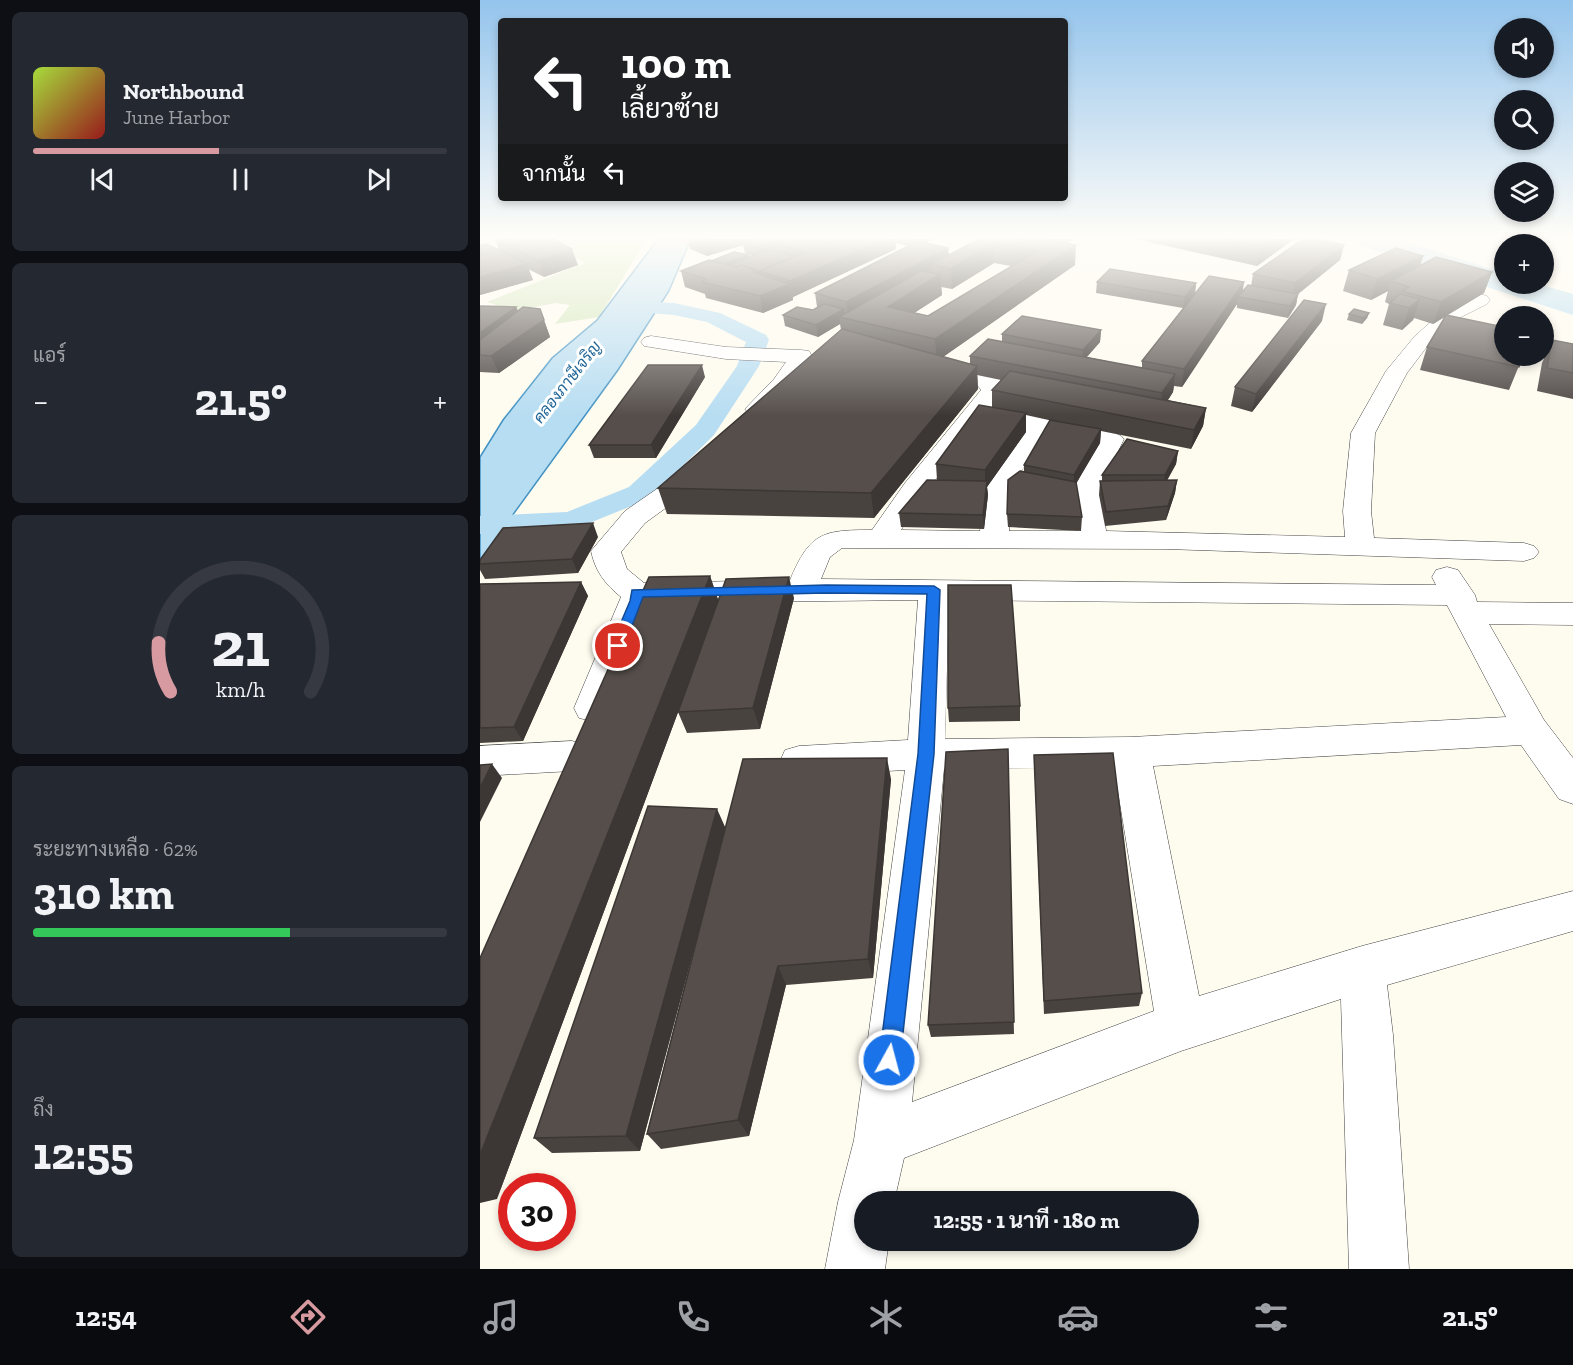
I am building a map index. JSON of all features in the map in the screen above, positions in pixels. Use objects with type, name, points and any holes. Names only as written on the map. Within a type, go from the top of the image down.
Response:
[{"type":"street","points":[[1361,548],[1357,511],[1363,432],[1397,371],[1422,340],[1450,315],[1480,300]]},
{"type":"street","points":[[651,342],[726,353],[799,353],[782,384],[741,425]]},
{"type":"street","points":[[882,537],[915,489],[993,391],[992,384],[966,375],[917,364]]},
{"type":"street","points":[[977,411],[1112,439],[1089,484],[1092,539]]},
{"type":"street","points":[[994,538],[1000,483],[1041,424]]},
{"type":"street","points":[[716,450],[683,483],[634,517],[606,551],[610,571],[615,578],[637,593],[934,590],[1463,604],[1573,614]]},
{"type":"street","points":[[801,590],[818,552],[830,541],[882,537],[1166,540],[1524,552]]},
{"type":"street","points":[[1430,550],[1550,742],[1573,788]]},
{"type":"street","points":[[869,1191],[881,1140],[926,754],[934,590]]},
{"type":"street","points":[[480,761],[565,772],[637,601],[637,593]]},
{"type":"street","points":[[771,763],[926,754],[1131,752],[1550,742]]},
{"type":"street","points":[[1131,752],[1180,1026]]},
{"type":"street","points":[[881,1140],[1180,1026],[1362,969],[1573,911]]},
{"type":"street","points":[[1362,969],[1368,1035],[1379,1269]]},
{"type":"street","points":[[855,1269],[858,1251]]},
{"type":"green space","points":[[496,298],[611,298],[599,317],[555,324],[570,305],[556,303],[513,311],[487,302]]},
{"type":"water","name":"คลองภาษีเจริญ","points":[[613,298],[664,298],[618,370],[480,560],[480,457],[503,420],[552,358],[597,320]]},
{"type":"building","points":[[833,298],[853,298],[846,302]]},
{"type":"building","points":[[872,298],[902,298],[888,307],[928,316],[958,298],[996,298],[935,339],[839,317]]},
{"type":"building","points":[[1191,298],[1233,298],[1184,369],[1142,361]]},
{"type":"building","points":[[1245,298],[1295,298],[1290,306]]},
{"type":"building","points":[[1395,298],[1420,299],[1409,308],[1390,303]]},
{"type":"building","points":[[1428,298],[1447,298],[1441,302]]},
{"type":"building","points":[[1304,300],[1326,304],[1256,394],[1235,387]]},
{"type":"building","points":[[824,304],[844,309],[816,325],[783,315],[797,307],[813,310]]},
{"type":"building","points":[[480,306],[516,307],[480,333]]},
{"type":"building","points":[[523,307],[540,309],[544,320],[491,356],[480,355],[480,340]]},
{"type":"building","points":[[1354,309],[1369,313],[1364,318],[1349,314]]},
{"type":"building","points":[[1446,315],[1494,325],[1494,362],[1427,347]]},
{"type":"building","points":[[1022,316],[1101,330],[1083,350],[1002,334]]},
{"type":"building","points":[[842,329],[977,366],[871,493],[658,488]]},
{"type":"building","points":[[988,339],[1175,374],[1162,393],[970,356]]},
{"type":"building","points":[[1554,340],[1573,344],[1573,373],[1547,368],[1547,366],[1554,366]]},
{"type":"building","points":[[648,365],[702,365],[651,445],[589,445]]},
{"type":"building","points":[[1010,371],[1206,408],[1194,430],[992,390]]},
{"type":"building","points":[[979,405],[1026,413],[985,470],[936,464]]},
{"type":"building","points":[[1050,420],[1101,429],[1074,475],[1024,465]]},
{"type":"building","points":[[1127,439],[1178,451],[1165,475],[1102,475]]},
{"type":"building","points":[[1020,471],[1076,482],[1082,517],[1007,514],[1008,480]]},
{"type":"building","points":[[927,480],[987,481],[983,515],[899,513]]},
{"type":"building","points":[[1177,480],[1168,506],[1106,512],[1100,481]]},
{"type":"building","points":[[593,523],[572,559],[480,564],[480,560],[503,528]]},
{"type":"building","points":[[710,576],[480,1155],[480,958],[649,577]]},
{"type":"building","points":[[789,577],[753,708],[678,712],[726,579]]},
{"type":"building","points":[[581,582],[514,727],[480,728],[480,584]]},
{"type":"building","points":[[948,585],[1011,585],[1020,706],[948,708]]},
{"type":"building","points":[[1008,749],[1014,1022],[928,1025],[946,752]]},
{"type":"building","points":[[1113,753],[1142,993],[1044,1001],[1034,755]]},
{"type":"building","points":[[887,758],[868,959],[778,966],[738,1120],[647,1134],[743,759]]},
{"type":"building","points":[[492,764],[480,788],[480,765]]},
{"type":"building","points":[[648,806],[717,809],[626,1136],[534,1138]]},
{"type":"waterway","points":[[1551,298],[1573,305]]},
{"type":"waterway","points":[[480,525],[572,521],[639,493],[705,430],[748,366],[758,340],[713,317],[674,309],[631,307]]},
{"type":"route","points":[[618,646],[637,601],[637,593],[826,589],[934,590],[926,754],[889,1060]]}]
